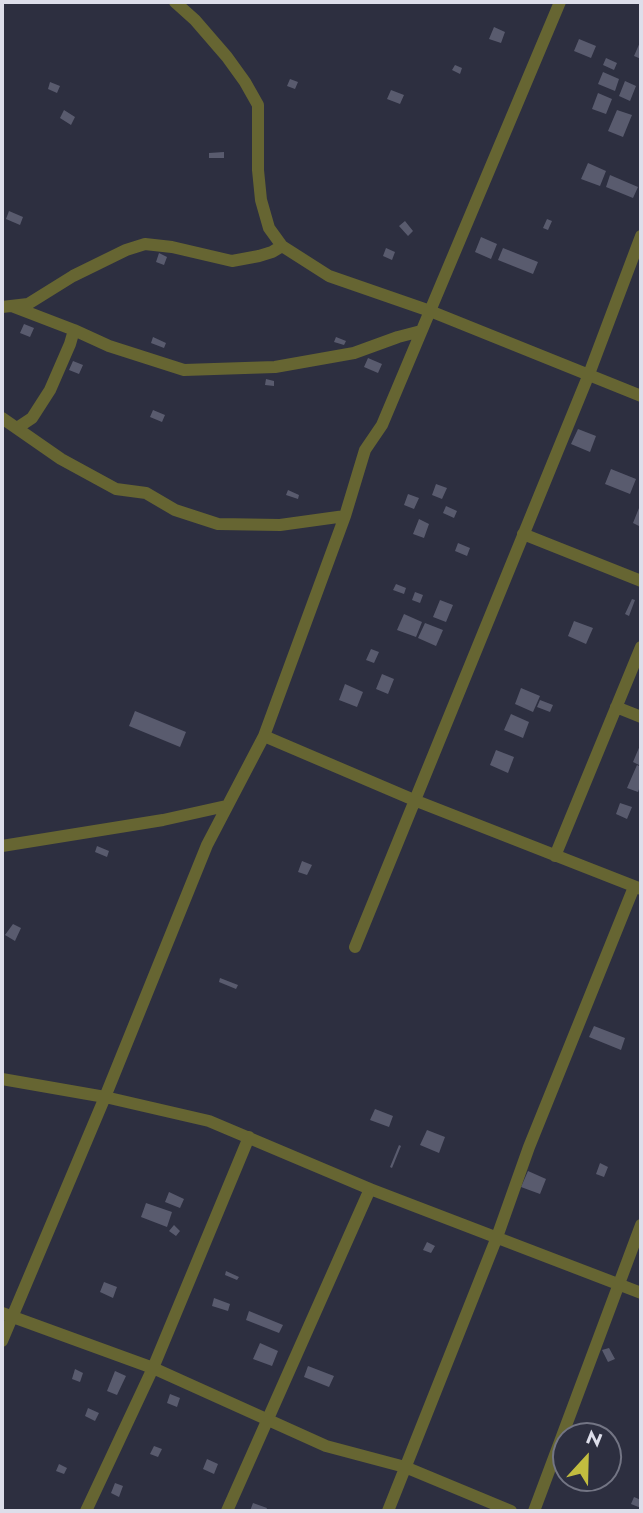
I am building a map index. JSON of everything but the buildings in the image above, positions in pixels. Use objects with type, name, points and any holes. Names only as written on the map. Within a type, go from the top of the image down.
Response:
[{"type":"street","points":[[175,2],[195,20],[227,57],[258,105],[261,200],[270,228],[282,246],[329,276],[430,311],[641,396]]},
{"type":"street","points":[[2,1341],[7,1315],[105,1097],[207,845],[264,736],[345,516],[365,450],[382,425],[560,2]]},
{"type":"street","points":[[355,947],[589,374],[641,236]]},
{"type":"street","points":[[6,306],[28,304],[73,276],[126,250],[145,244],[172,247],[232,261],[259,257],[282,246]]},
{"type":"street","points":[[6,306],[74,330],[109,346],[184,370],[275,367],[354,353],[421,331]]},
{"type":"street","points":[[17,428],[32,418],[50,390],[74,330]]},
{"type":"street","points":[[2,418],[61,459],[116,489],[146,493],[175,510],[218,524],[280,525],[345,516]]},
{"type":"street","points":[[523,534],[641,581]]},
{"type":"street","points":[[555,856],[641,647]]},
{"type":"street","points":[[616,707],[641,717]]},
{"type":"street","points":[[264,736],[414,800],[638,888],[529,1147],[497,1237],[388,1511]]},
{"type":"street","points":[[2,846],[163,820],[226,806]]},
{"type":"street","points":[[2,1079],[105,1097],[209,1121],[370,1189],[641,1293]]},
{"type":"street","points":[[86,1511],[153,1368],[249,1137]]},
{"type":"street","points":[[227,1511],[370,1189]]},
{"type":"street","points":[[534,1511],[641,1225]]},
{"type":"street","points":[[7,1315],[153,1368],[326,1446],[405,1467],[511,1511]]}]
